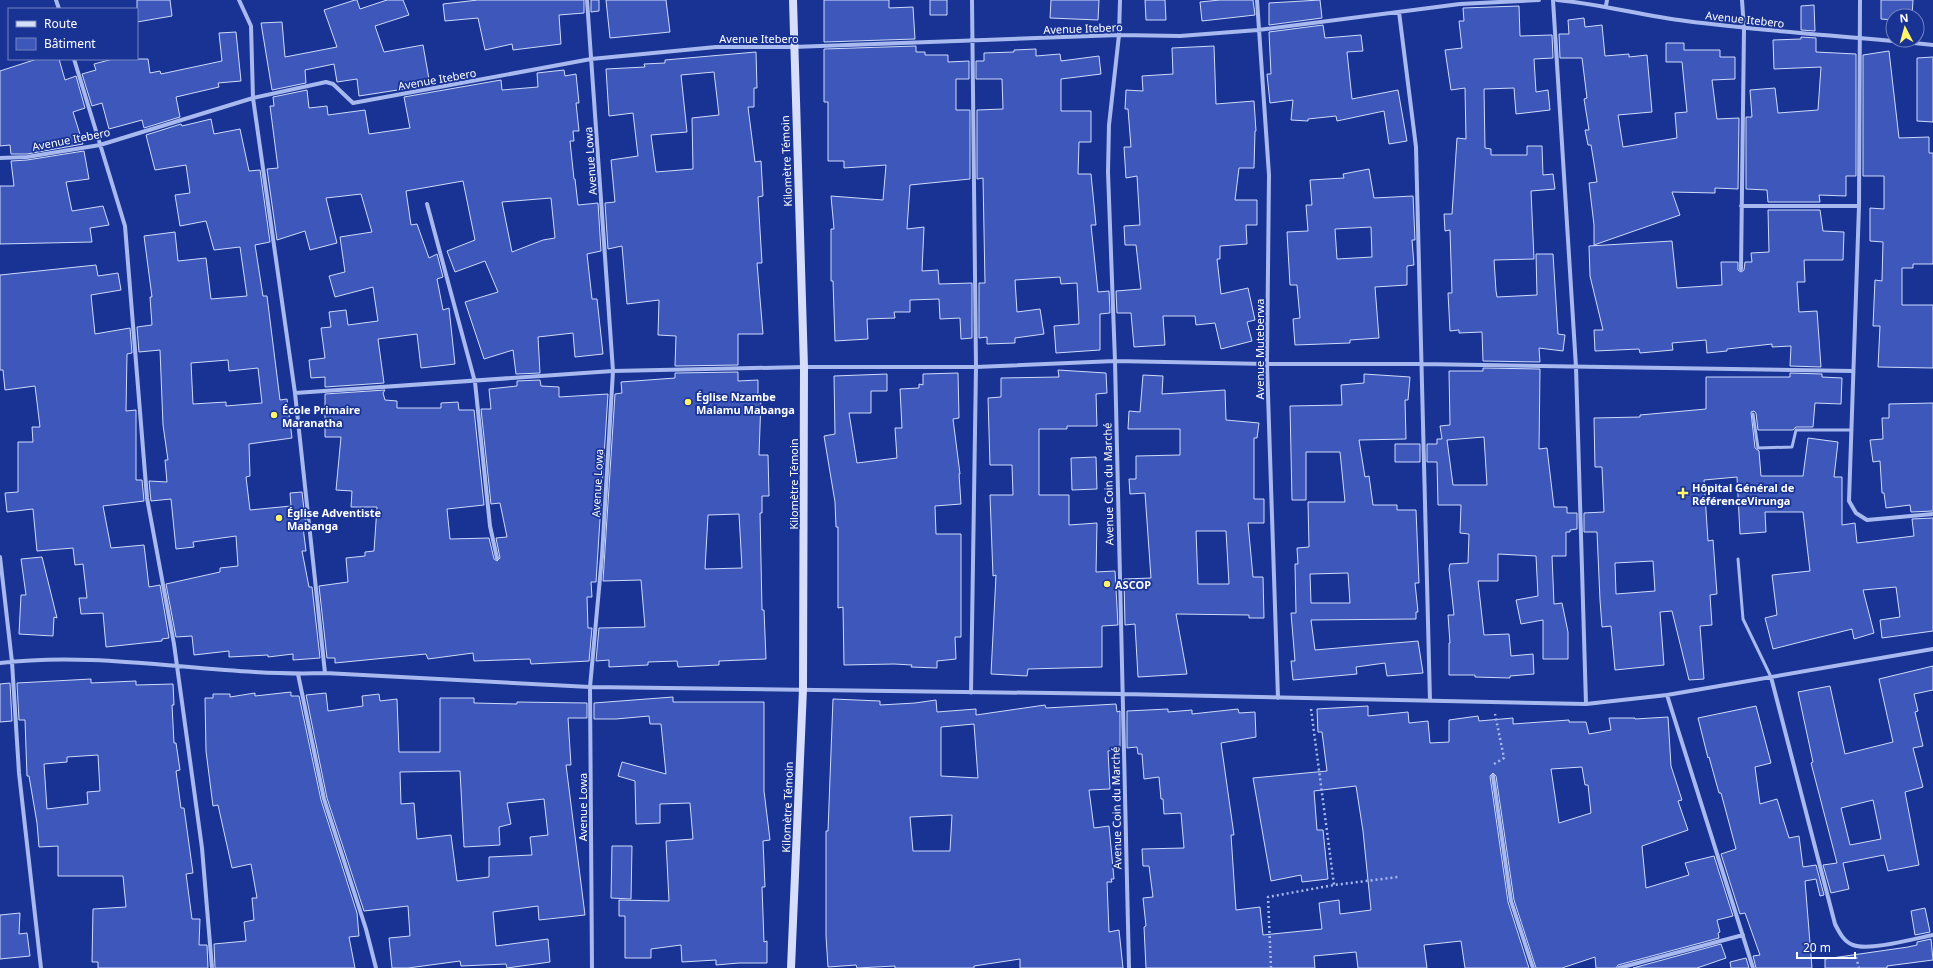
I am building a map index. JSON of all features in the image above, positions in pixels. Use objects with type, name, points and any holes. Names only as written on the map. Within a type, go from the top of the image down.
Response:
[{"type":"main road","name":"Kilomètre Témoin","points":[[792,968],[802,689],[804,367],[793,47],[793,0]]},
{"type":"street","points":[[239,0],[251,26],[253,98],[295,393],[325,673]]},
{"type":"street","name":"Avenue Lowa","points":[[587,0],[613,371],[602,556],[590,687],[592,968]]},
{"type":"street","points":[[972,0],[976,367],[972,693]]},
{"type":"street","name":"Avenue Coin du Marché","points":[[1120,0],[1119,35],[1109,126],[1108,172],[1115,361],[1129,968]]},
{"type":"street","name":"Avenue Muteberwa","points":[[1257,0],[1269,175],[1267,364],[1278,698]]},
{"type":"street","name":"Avenue Itebero","points":[[0,158],[28,157],[100,145],[253,98],[326,82],[333,84],[350,102],[356,103],[591,59],[716,46],[793,47],[1119,35],[1180,36],[1258,30],[1460,4],[1539,0]]},
{"type":"street","points":[[1553,0],[1576,367],[1586,704]]},
{"type":"street","name":"Avenue Itebero","points":[[1558,0],[1606,6],[1634,14],[1744,29],[1859,37],[1933,45]]},
{"type":"street","points":[[1606,6],[1607,0]]},
{"type":"street","points":[[1741,269],[1744,29],[1742,0]]},
{"type":"street","points":[[1860,0],[1859,206],[1849,501],[1856,513],[1867,520],[1933,514]]},
{"type":"street","points":[[1400,12],[1416,147],[1430,701]]},
{"type":"street","points":[[74,60],[125,226],[147,498],[174,644],[202,848],[212,968]]},
{"type":"street","points":[[427,204],[475,382],[490,526],[497,558]]},
{"type":"street","points":[[1741,206],[1859,206]]},
{"type":"street","points":[[295,393],[475,382],[613,371],[804,367],[976,367],[1115,361],[1853,371]]},
{"type":"street","points":[[0,557],[12,662],[19,773],[41,968]]},
{"type":"street","points":[[0,663],[97,660],[176,667],[298,674],[325,673],[590,687],[1122,694],[1586,704],[1667,695],[1933,649]]},
{"type":"street","points":[[298,674],[323,793],[366,929],[376,968]]},
{"type":"street","points":[[1771,677],[1835,924],[1842,936],[1852,945],[1867,947],[1933,936]]},
{"type":"street","points":[[1667,695],[1753,968]]},
{"type":"street","points":[[1494,776],[1511,901],[1533,968]]},
{"type":"street","points":[[1619,968],[1743,935]]},
{"type":"lane","points":[[1753,414],[1758,448],[1792,447],[1796,430],[1851,430]]},
{"type":"lane","points":[[1738,559],[1743,619],[1771,677]]},
{"type":"path","points":[[1310,699],[1324,796],[1334,885]]},
{"type":"path","points":[[1492,702],[1504,758],[1492,764],[1494,776]]},
{"type":"path","points":[[1271,968],[1268,897],[1334,885],[1398,877]]},
{"type":"building","points":[[137,0],[170,0],[172,16],[138,22]]},
{"type":"building","points":[[357,0],[360,9],[387,0],[403,0],[409,15],[375,26],[384,52],[423,45],[430,85],[359,96],[357,79],[337,82],[334,64],[305,70],[306,83],[272,90],[261,23],[282,22],[285,57],[337,47],[324,10]]},
{"type":"building","points":[[478,0],[584,0],[584,13],[559,15],[561,44],[513,50],[512,44],[485,50],[478,18],[445,21],[443,4]]},
{"type":"building","points":[[591,0],[599,0],[599,11],[591,12]]},
{"type":"building","points":[[606,0],[666,0],[670,32],[610,38]]},
{"type":"building","points":[[824,0],[889,0],[889,8],[913,7],[915,39],[824,42]]},
{"type":"building","points":[[930,0],[947,0],[947,15],[930,15]]},
{"type":"building","points":[[1051,0],[1099,0],[1098,20],[1050,18]]},
{"type":"building","points":[[1145,0],[1165,0],[1166,20],[1146,20]]},
{"type":"building","points":[[1220,0],[1253,0],[1255,15],[1202,21],[1200,2]]},
{"type":"building","points":[[1320,0],[1322,18],[1269,25],[1269,3]]},
{"type":"building","points":[[1881,0],[1913,0],[1912,8],[1885,8],[1885,19],[1881,19]]},
{"type":"building","points":[[1814,5],[1815,31],[1801,30],[1801,6]]},
{"type":"building","points":[[1519,6],[1520,36],[1552,35],[1553,58],[1534,59],[1536,92],[1548,90],[1550,110],[1516,114],[1514,88],[1484,89],[1485,148],[1491,149],[1491,155],[1527,155],[1527,146],[1542,146],[1543,175],[1553,174],[1555,189],[1531,191],[1534,259],[1494,260],[1496,291],[1497,297],[1537,295],[1536,254],[1553,254],[1558,334],[1565,335],[1563,351],[1539,348],[1540,362],[1483,361],[1482,332],[1459,333],[1459,330],[1450,331],[1448,293],[1452,293],[1450,230],[1445,231],[1444,214],[1452,214],[1457,138],[1466,139],[1465,88],[1451,90],[1445,50],[1462,48],[1459,21],[1464,21],[1463,8]]},
{"type":"building","points":[[1584,18],[1585,27],[1602,25],[1605,56],[1629,54],[1629,57],[1647,55],[1652,112],[1618,115],[1623,147],[1677,138],[1675,113],[1687,112],[1682,62],[1666,62],[1666,43],[1684,43],[1684,50],[1720,50],[1720,57],[1735,57],[1735,79],[1712,80],[1717,119],[1739,118],[1738,189],[1715,188],[1715,193],[1672,192],[1680,215],[1594,245],[1594,225],[1589,183],[1597,182],[1591,145],[1588,145],[1585,130],[1589,130],[1584,99],[1587,98],[1582,58],[1560,58],[1559,34],[1569,34],[1568,20]]},
{"type":"building","points":[[1323,25],[1325,38],[1361,35],[1363,51],[1347,52],[1352,99],[1398,90],[1407,141],[1389,144],[1384,111],[1337,121],[1336,116],[1308,119],[1308,121],[1291,120],[1293,100],[1270,103],[1267,74],[1271,74],[1269,32]]},
{"type":"building","points":[[236,32],[241,81],[218,83],[219,87],[176,97],[180,117],[144,128],[142,120],[109,129],[102,103],[92,106],[82,74],[96,70],[94,64],[109,60],[148,59],[150,73],[160,71],[161,74],[222,61],[219,33]]},
{"type":"building","points":[[1801,37],[1816,38],[1816,52],[1856,54],[1856,176],[1846,176],[1846,196],[1819,195],[1820,202],[1768,202],[1767,190],[1746,189],[1746,117],[1752,117],[1750,90],[1775,88],[1778,113],[1818,110],[1821,67],[1774,69],[1773,40],[1801,39]]},
{"type":"building","points":[[916,46],[916,52],[925,52],[925,55],[948,55],[948,62],[969,61],[969,79],[956,79],[956,110],[970,110],[970,179],[910,185],[907,229],[924,227],[922,271],[938,270],[939,284],[972,283],[972,338],[961,339],[960,318],[940,319],[939,299],[910,300],[910,312],[894,312],[895,318],[867,319],[868,339],[835,341],[833,281],[831,281],[831,229],[834,229],[831,196],[883,200],[886,165],[844,168],[844,161],[828,161],[828,102],[824,102],[824,49]]},
{"type":"building","points":[[1214,46],[1216,104],[1254,101],[1256,131],[1254,168],[1239,168],[1235,200],[1257,200],[1257,225],[1246,225],[1247,244],[1220,246],[1220,259],[1217,259],[1221,294],[1248,288],[1255,320],[1247,322],[1252,341],[1221,349],[1215,323],[1196,325],[1195,316],[1163,316],[1165,345],[1134,347],[1131,313],[1117,313],[1116,291],[1141,289],[1136,245],[1125,245],[1124,226],[1140,225],[1137,176],[1126,178],[1124,147],[1131,147],[1128,109],[1125,109],[1126,90],[1143,91],[1142,76],[1173,74],[1172,48]]},
{"type":"building","points":[[1036,49],[1036,56],[1060,54],[1061,61],[1099,56],[1101,74],[1061,79],[1061,111],[1091,111],[1091,142],[1079,142],[1078,174],[1091,174],[1096,225],[1091,225],[1098,292],[1109,291],[1110,313],[1100,314],[1100,350],[1056,353],[1054,326],[1079,324],[1077,283],[1061,284],[1060,277],[1015,280],[1017,312],[1040,309],[1044,334],[1015,338],[1015,343],[987,344],[987,337],[979,338],[979,283],[985,283],[983,178],[977,179],[977,110],[1003,109],[1002,79],[976,79],[976,61],[984,61],[984,53],[1014,52],[1014,50]]},
{"type":"building","points":[[1889,51],[1899,138],[1929,137],[1929,153],[1933,153],[1933,264],[1913,264],[1913,268],[1902,268],[1902,305],[1933,305],[1933,368],[1878,367],[1880,326],[1873,326],[1875,280],[1882,281],[1883,242],[1870,241],[1870,208],[1884,209],[1884,176],[1863,176],[1863,55]]},
{"type":"building","points":[[756,52],[757,88],[754,88],[754,107],[748,107],[755,162],[761,161],[763,196],[758,197],[762,263],[757,263],[763,334],[738,334],[738,365],[675,366],[676,336],[658,335],[659,300],[627,304],[622,246],[608,249],[605,203],[615,202],[611,160],[638,156],[633,113],[609,116],[606,69],[645,67],[644,64],[665,63],[665,60]],"holes":[[[714,72],[719,115],[692,118],[693,169],[656,172],[651,135],[687,132],[681,75]]]},
{"type":"building","points":[[1933,57],[1933,122],[1917,121],[1917,58]]},
{"type":"building","points":[[34,60],[59,60],[65,80],[76,76],[85,108],[73,112],[83,144],[27,154],[11,154],[10,145],[0,146],[0,71]]},
{"type":"building","points":[[564,70],[565,76],[576,74],[579,103],[576,103],[579,131],[573,131],[574,141],[570,141],[578,205],[598,203],[601,251],[587,254],[592,299],[597,299],[603,354],[575,357],[573,333],[538,337],[540,373],[516,374],[513,350],[484,359],[465,302],[498,292],[485,261],[455,272],[447,251],[475,240],[463,181],[406,191],[411,225],[417,224],[429,258],[437,254],[443,277],[437,279],[443,310],[449,308],[455,364],[421,368],[417,334],[378,339],[384,383],[325,387],[325,377],[311,378],[309,360],[325,358],[321,328],[331,327],[329,312],[346,310],[348,325],[378,321],[373,287],[335,297],[329,276],[345,272],[340,237],[372,232],[361,194],[326,198],[337,243],[310,250],[305,231],[277,240],[267,169],[278,168],[270,106],[274,106],[273,97],[307,90],[309,108],[327,106],[328,115],[365,110],[369,134],[410,128],[404,97],[501,80],[502,90],[538,87],[537,73]],"holes":[[[551,198],[555,238],[543,240],[512,252],[502,202]]]},
{"type":"building","points":[[211,119],[214,134],[240,129],[249,171],[260,170],[270,242],[255,245],[263,296],[267,296],[280,400],[287,399],[292,438],[249,444],[250,476],[246,477],[250,510],[291,506],[290,493],[302,492],[306,527],[303,527],[306,551],[302,551],[309,587],[312,587],[320,658],[293,660],[293,654],[268,657],[268,655],[229,657],[229,651],[194,655],[192,636],[176,637],[166,584],[220,572],[220,568],[238,566],[236,536],[193,542],[194,547],[176,549],[171,499],[151,501],[149,481],[167,482],[165,460],[168,460],[163,425],[160,350],[139,352],[137,327],[152,325],[150,297],[152,297],[144,236],[175,232],[178,261],[206,258],[211,299],[247,296],[240,247],[214,250],[206,221],[180,226],[175,195],[190,193],[186,165],[155,170],[146,135],[181,124],[182,126]],"holes":[[[228,360],[229,371],[258,368],[262,403],[226,406],[226,402],[193,404],[191,363]]]},
{"type":"building","points":[[84,151],[89,179],[66,182],[72,211],[103,206],[109,225],[90,228],[92,242],[0,244],[0,186],[14,186],[11,161]]},
{"type":"building","points":[[1369,169],[1374,198],[1413,196],[1415,240],[1412,240],[1414,265],[1407,266],[1407,285],[1375,287],[1379,338],[1350,340],[1350,343],[1295,345],[1293,319],[1300,318],[1297,285],[1290,285],[1287,232],[1308,231],[1306,205],[1312,205],[1310,180],[1344,178],[1343,174]],"holes":[[[1371,227],[1372,257],[1337,259],[1335,229]]]},
{"type":"building","points":[[1768,210],[1820,210],[1823,231],[1844,232],[1843,260],[1804,260],[1805,282],[1797,282],[1799,312],[1817,311],[1821,367],[1790,366],[1791,346],[1772,347],[1772,344],[1727,349],[1727,351],[1707,353],[1706,340],[1672,343],[1673,350],[1640,353],[1639,349],[1595,351],[1594,330],[1603,330],[1590,276],[1589,246],[1672,241],[1677,288],[1722,285],[1721,262],[1738,262],[1738,270],[1741,272],[1744,270],[1745,262],[1752,262],[1751,253],[1769,252]]},
{"type":"building","points":[[96,265],[98,276],[118,273],[121,290],[91,295],[95,334],[130,328],[132,353],[127,354],[126,411],[136,410],[136,480],[142,480],[144,501],[103,506],[111,548],[144,545],[149,587],[160,585],[169,638],[162,639],[162,641],[106,647],[103,613],[81,614],[79,598],[87,598],[83,564],[75,565],[73,548],[37,551],[33,509],[7,512],[5,493],[18,492],[18,442],[33,442],[32,427],[40,427],[35,386],[5,390],[3,370],[0,370],[0,275]]},
{"type":"building","points":[[1483,368],[1540,369],[1539,449],[1547,448],[1554,507],[1567,507],[1567,513],[1577,513],[1577,529],[1566,532],[1566,556],[1552,556],[1554,604],[1562,603],[1568,632],[1568,659],[1543,659],[1543,620],[1521,624],[1516,600],[1538,596],[1536,556],[1498,554],[1498,581],[1478,581],[1484,635],[1509,634],[1511,656],[1533,654],[1534,674],[1510,676],[1510,678],[1475,677],[1475,675],[1449,675],[1450,643],[1448,615],[1454,615],[1449,569],[1450,564],[1468,563],[1469,534],[1460,533],[1461,505],[1438,505],[1437,462],[1427,462],[1427,444],[1437,444],[1437,439],[1442,439],[1440,426],[1450,425],[1449,371],[1483,371]],"holes":[[[1484,437],[1487,485],[1453,485],[1447,440]]]},
{"type":"building","points":[[1058,370],[1106,373],[1107,393],[1096,394],[1097,426],[1067,426],[1067,429],[1039,429],[1039,495],[1069,495],[1069,525],[1097,523],[1096,572],[1115,571],[1118,625],[1102,626],[1102,667],[1028,669],[1027,676],[991,674],[996,575],[993,576],[990,495],[1013,495],[1012,465],[990,465],[988,398],[1001,397],[1001,378],[1059,377]]},
{"type":"building","points":[[738,372],[738,381],[758,380],[758,399],[761,399],[759,455],[768,455],[769,496],[762,496],[762,513],[760,513],[762,610],[764,610],[766,659],[719,661],[719,665],[678,667],[677,661],[648,662],[648,665],[609,667],[609,660],[596,661],[599,628],[645,627],[641,580],[603,581],[615,394],[622,393],[621,382],[675,378],[675,373]],"holes":[[[739,514],[742,568],[705,569],[708,515]]]},
{"type":"building","points":[[958,373],[959,418],[953,419],[960,474],[961,504],[935,506],[936,534],[961,534],[961,637],[955,637],[956,659],[937,661],[937,668],[911,667],[912,665],[894,664],[844,665],[843,607],[838,608],[838,527],[836,527],[835,502],[824,436],[835,434],[834,376],[887,374],[887,391],[871,391],[871,413],[849,413],[857,463],[897,458],[895,428],[902,428],[900,389],[919,388],[919,384],[923,385],[923,374]]},
{"type":"building","points":[[1790,373],[1822,374],[1822,377],[1842,378],[1841,404],[1815,403],[1813,427],[1796,427],[1793,430],[1758,430],[1756,413],[1754,411],[1751,412],[1755,448],[1759,451],[1761,476],[1803,476],[1808,438],[1838,442],[1834,477],[1842,477],[1842,525],[1855,523],[1857,543],[1914,536],[1912,519],[1933,518],[1933,631],[1882,638],[1880,620],[1900,617],[1896,587],[1863,590],[1874,633],[1854,639],[1852,629],[1773,649],[1765,618],[1777,615],[1772,575],[1810,571],[1803,512],[1765,512],[1766,532],[1740,534],[1737,477],[1704,480],[1708,541],[1713,540],[1717,594],[1710,595],[1712,625],[1700,626],[1704,679],[1689,680],[1672,611],[1660,612],[1664,665],[1615,670],[1611,626],[1602,627],[1597,532],[1584,532],[1584,513],[1604,512],[1602,467],[1595,467],[1594,418],[1640,417],[1640,415],[1706,409],[1706,377],[1790,377]],"holes":[[[1653,561],[1655,591],[1616,594],[1615,563]]]},
{"type":"building","points":[[1364,374],[1410,377],[1408,400],[1405,400],[1406,439],[1359,440],[1365,477],[1369,476],[1373,505],[1397,505],[1397,510],[1416,510],[1419,583],[1415,583],[1418,612],[1416,612],[1416,619],[1311,620],[1315,650],[1418,641],[1423,673],[1387,676],[1385,663],[1356,667],[1357,674],[1293,680],[1291,661],[1295,661],[1291,613],[1296,613],[1295,564],[1298,564],[1297,548],[1309,547],[1308,502],[1345,502],[1340,452],[1306,452],[1306,500],[1292,500],[1290,406],[1342,405],[1341,385],[1364,383]],"holes":[[[1348,573],[1350,603],[1311,603],[1310,574]]]},
{"type":"building","points":[[1143,375],[1163,376],[1162,394],[1225,390],[1226,420],[1259,423],[1257,438],[1254,438],[1254,499],[1264,499],[1264,523],[1248,523],[1253,577],[1263,577],[1264,618],[1249,618],[1249,615],[1176,614],[1187,674],[1138,677],[1135,624],[1125,625],[1124,579],[1151,578],[1145,493],[1130,494],[1129,479],[1136,479],[1136,456],[1180,455],[1180,429],[1128,429],[1129,411],[1140,412]],"holes":[[[1196,531],[1226,531],[1229,584],[1198,584]]]},
{"type":"building","points":[[540,380],[541,386],[559,387],[559,397],[608,394],[596,582],[591,582],[592,597],[587,597],[588,628],[592,628],[589,661],[531,664],[530,659],[474,661],[473,653],[428,659],[426,654],[335,663],[335,658],[327,658],[319,586],[348,582],[346,558],[365,556],[365,552],[374,551],[377,507],[351,507],[352,491],[336,490],[341,437],[325,437],[325,394],[385,390],[383,393],[385,400],[397,401],[397,408],[441,408],[441,403],[458,402],[459,410],[474,410],[484,505],[447,509],[450,539],[489,538],[494,559],[497,561],[500,558],[496,538],[507,537],[500,503],[491,504],[481,409],[491,409],[489,389],[517,386],[517,381]]},
{"type":"building","points":[[1933,403],[1933,511],[1911,512],[1910,505],[1886,508],[1884,493],[1882,493],[1880,461],[1873,462],[1870,440],[1883,439],[1882,418],[1889,418],[1889,404]]},
{"type":"building","points":[[1395,444],[1420,444],[1420,462],[1395,462]]},
{"type":"building","points":[[1096,457],[1097,489],[1072,490],[1071,458]]},
{"type":"building","points":[[42,557],[57,618],[54,617],[53,636],[19,634],[21,595],[26,595],[21,559]]},
{"type":"building","points":[[1933,666],[1933,690],[1914,694],[1918,711],[1915,712],[1923,746],[1913,748],[1923,787],[1905,792],[1919,865],[1888,871],[1884,855],[1843,863],[1849,889],[1831,893],[1823,865],[1837,863],[1811,763],[1813,762],[1798,692],[1830,686],[1845,754],[1893,742],[1879,679]],"holes":[[[1873,800],[1881,839],[1850,845],[1841,808]]]},
{"type":"building","points":[[91,679],[91,683],[136,681],[136,685],[173,684],[174,705],[172,705],[174,743],[176,743],[180,770],[176,771],[181,808],[184,808],[193,873],[186,874],[192,919],[200,919],[199,945],[207,945],[208,968],[98,968],[98,962],[92,962],[93,909],[126,907],[123,876],[58,876],[58,846],[39,847],[37,823],[29,776],[27,776],[25,720],[19,720],[17,683]],"holes":[[[98,755],[100,791],[87,792],[88,804],[47,809],[44,764],[67,762],[67,757]]]},
{"type":"building","points":[[10,683],[12,721],[0,722],[0,684]]},
{"type":"building","points":[[291,692],[291,696],[299,696],[321,800],[357,913],[359,936],[349,937],[355,968],[215,968],[214,944],[246,941],[244,922],[254,920],[252,898],[257,898],[251,864],[232,868],[218,805],[213,806],[206,751],[205,698],[213,698],[213,694],[230,694],[230,697],[255,693],[255,696]]},
{"type":"building","points":[[326,693],[328,711],[363,706],[362,696],[379,694],[380,701],[397,699],[399,752],[440,752],[440,698],[474,698],[474,703],[587,703],[587,718],[568,718],[571,765],[566,765],[585,915],[539,920],[538,906],[493,912],[496,946],[548,939],[550,962],[507,968],[506,964],[461,966],[460,961],[408,968],[392,968],[389,938],[410,936],[408,906],[364,911],[327,798],[306,695]],"holes":[[[460,771],[464,847],[500,845],[499,827],[511,824],[507,803],[544,799],[548,835],[530,837],[532,855],[489,857],[489,877],[457,881],[451,835],[417,839],[414,803],[401,804],[400,772]]]},
{"type":"building","points":[[673,697],[673,702],[764,702],[764,791],[770,840],[763,841],[765,887],[762,887],[764,942],[767,941],[767,963],[716,965],[716,960],[682,962],[681,945],[651,949],[651,958],[625,958],[625,916],[619,916],[619,900],[669,901],[666,841],[693,839],[690,803],[660,804],[660,823],[636,824],[635,781],[618,776],[622,762],[666,774],[661,724],[650,724],[649,716],[594,719],[594,703]]},
{"type":"building","points":[[833,699],[880,701],[880,705],[936,700],[937,712],[976,709],[976,715],[1045,705],[1046,708],[1116,704],[1117,712],[1120,711],[1120,749],[1108,751],[1110,789],[1089,790],[1094,828],[1109,826],[1114,879],[1111,879],[1112,882],[1107,882],[1109,932],[1119,930],[1123,968],[1020,968],[1020,959],[974,966],[974,968],[895,968],[895,966],[857,968],[856,965],[828,967],[826,936],[826,831],[828,831]],"holes":[[[974,724],[978,778],[941,776],[941,727]],[[952,815],[950,851],[913,851],[910,817]]]},
{"type":"building","points":[[1368,706],[1368,716],[1408,712],[1409,723],[1428,721],[1430,743],[1449,742],[1449,720],[1478,716],[1479,721],[1513,718],[1513,724],[1569,720],[1569,722],[1586,722],[1589,734],[1611,730],[1609,718],[1635,719],[1668,717],[1671,766],[1682,800],[1678,801],[1688,830],[1642,846],[1646,888],[1689,875],[1685,863],[1714,856],[1733,916],[1717,920],[1720,932],[1718,933],[1719,938],[1618,965],[1616,968],[1596,968],[1595,957],[1562,968],[1536,968],[1514,900],[1496,776],[1493,773],[1490,776],[1508,902],[1529,968],[1465,968],[1461,941],[1424,945],[1427,968],[1358,968],[1356,952],[1314,956],[1315,968],[1146,968],[1144,927],[1146,926],[1143,898],[1153,897],[1149,866],[1143,866],[1142,849],[1184,848],[1181,813],[1164,814],[1159,777],[1144,779],[1142,754],[1138,754],[1137,747],[1127,748],[1127,711],[1168,709],[1168,712],[1192,710],[1192,714],[1238,709],[1239,713],[1255,712],[1256,737],[1221,743],[1234,835],[1231,835],[1236,910],[1260,907],[1263,935],[1322,929],[1319,903],[1339,900],[1340,914],[1371,910],[1363,831],[1356,786],[1314,791],[1317,830],[1323,830],[1328,879],[1302,882],[1301,875],[1271,881],[1253,778],[1327,771],[1322,732],[1318,732],[1317,709]],"holes":[[[1582,767],[1585,785],[1588,785],[1591,813],[1559,823],[1551,769]]]},
{"type":"building","points":[[1756,706],[1771,763],[1755,767],[1760,804],[1777,799],[1789,838],[1799,836],[1803,867],[1816,865],[1824,895],[1820,896],[1816,879],[1805,881],[1812,968],[1756,968],[1753,956],[1760,955],[1745,913],[1740,914],[1721,854],[1736,849],[1721,793],[1719,793],[1709,757],[1708,758],[1698,718]]},
{"type":"building","points":[[612,846],[632,846],[631,899],[611,898]]},
{"type":"building","points":[[1925,908],[1930,932],[1915,935],[1911,911]]},
{"type":"building","points":[[20,913],[19,934],[27,933],[30,956],[0,959],[0,915]]},
{"type":"building","points":[[1931,939],[1933,960],[1887,966],[1887,968],[1825,968],[1825,959],[1908,947],[1917,945],[1917,942]]},
{"type":"building","points":[[1721,944],[1726,958],[1697,968],[1633,968]]},
{"type":"building","points":[[1746,958],[1749,968],[1731,968],[1730,962]]},
{"type":"place","name":"Église Nzambe Malamu Mabanga","points":[[688,402]]},
{"type":"place","name":"École Primaire Maranatha","points":[[274,415]]},
{"type":"place","name":"Hôpital Général de RéférenceVirunga","points":[[1683,493]]},
{"type":"place","name":"Église Adventiste Mabanga","points":[[279,518]]},
{"type":"place","name":"ASCOP","points":[[1107,584]]}]
